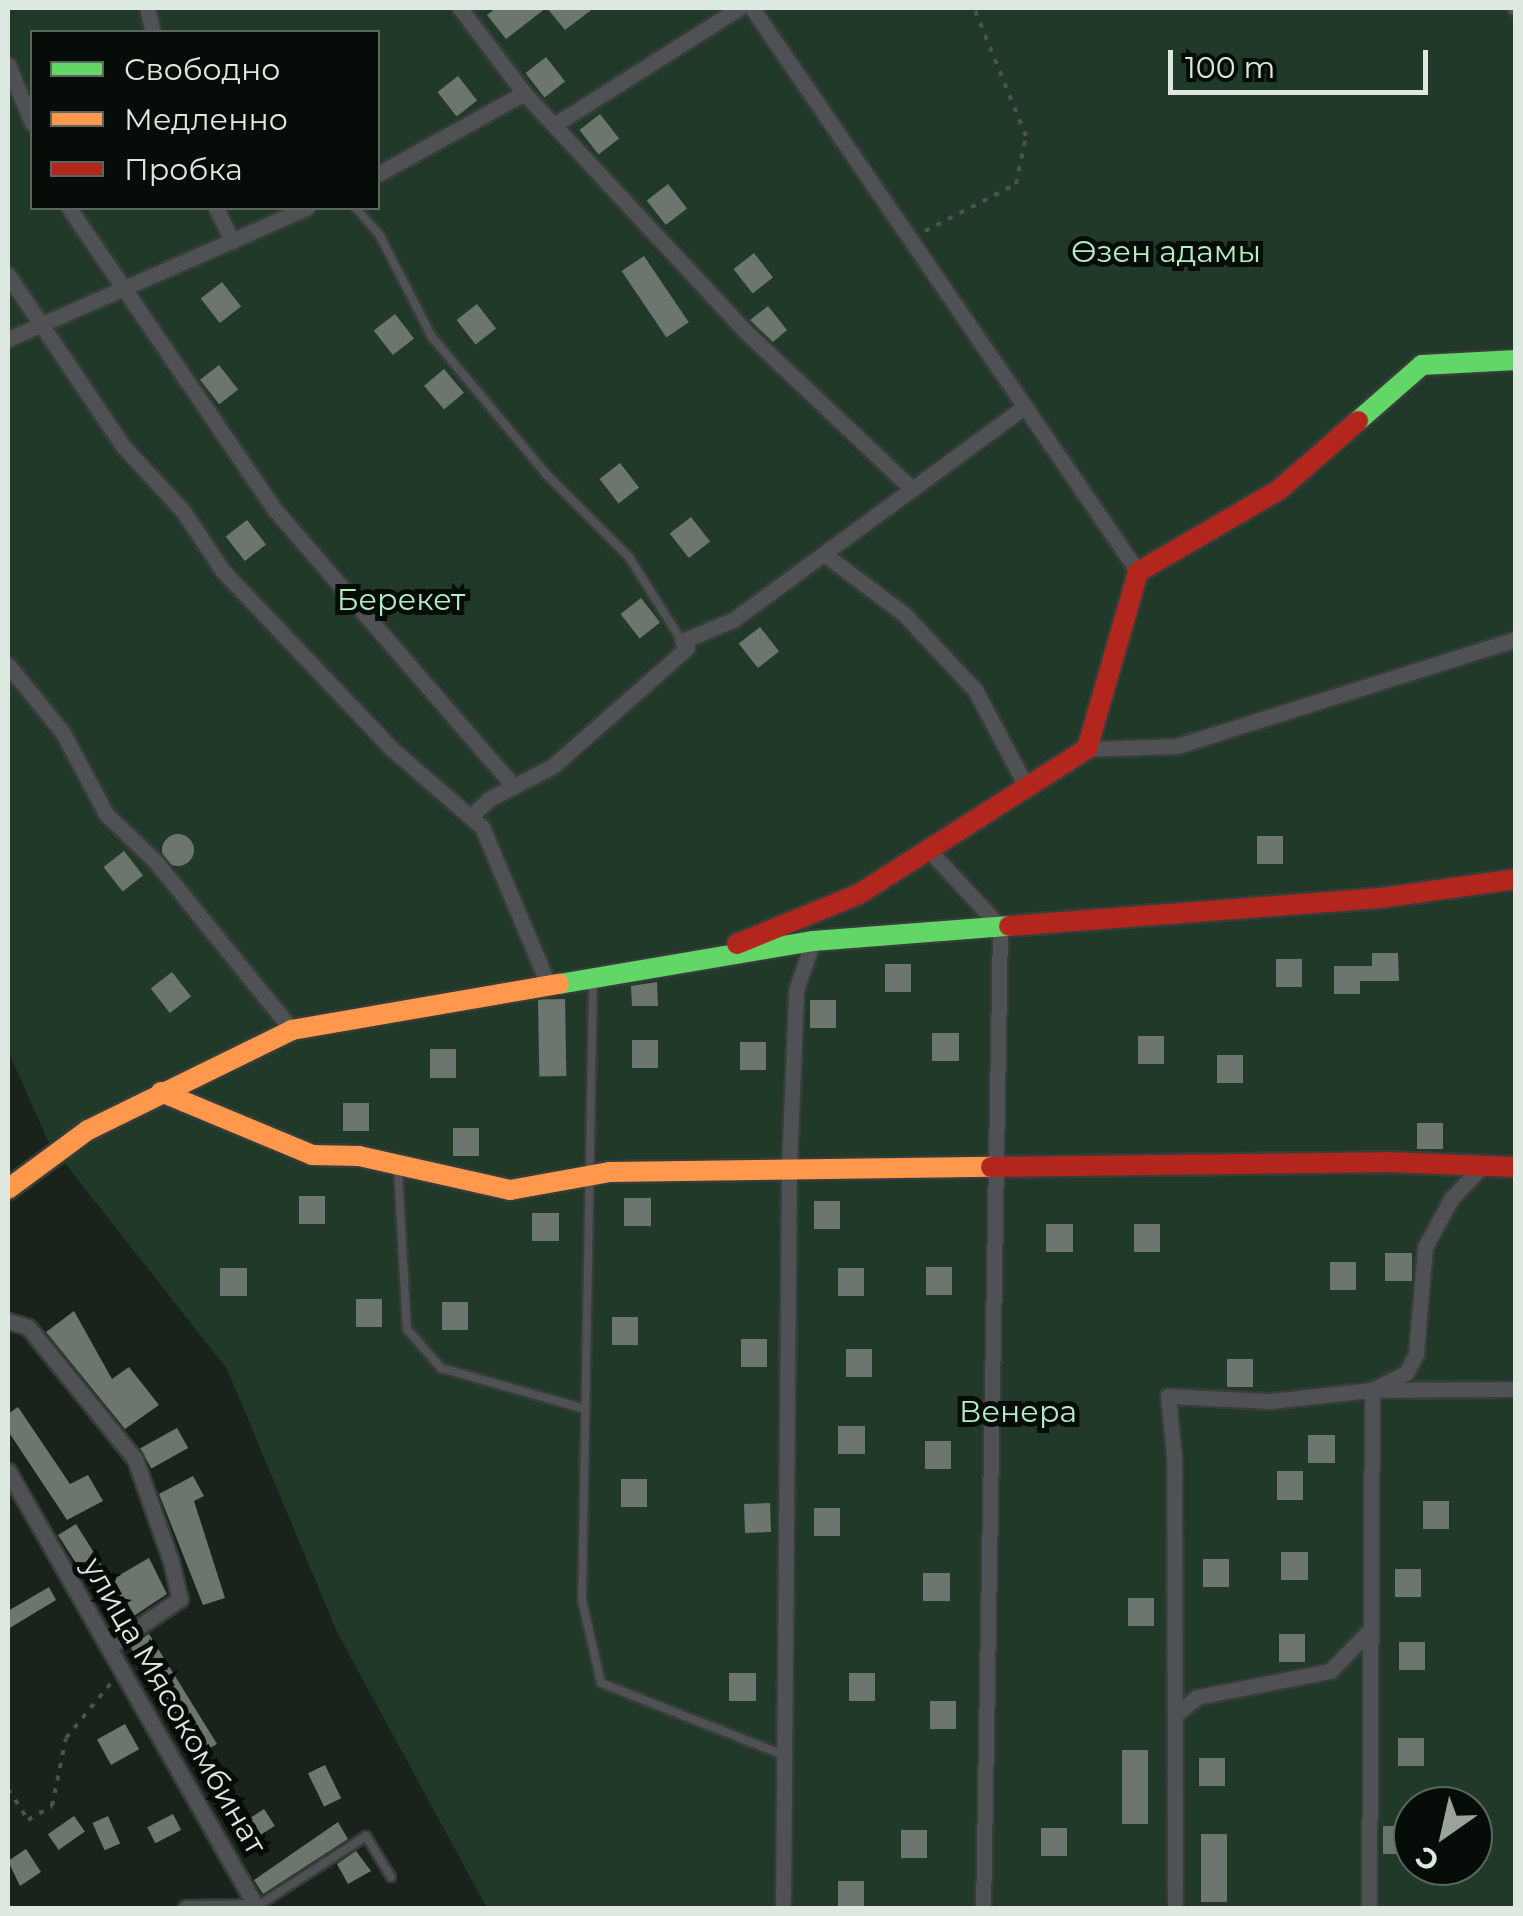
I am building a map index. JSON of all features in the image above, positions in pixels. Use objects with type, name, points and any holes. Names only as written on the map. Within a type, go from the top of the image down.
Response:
[{"type":"street","points":[[460,8],[524,93],[746,331],[912,489]]},
{"type":"street","points":[[554,125],[739,8]]},
{"type":"street","points":[[752,8],[1022,410],[1138,572]]},
{"type":"street","points":[[8,65],[30,119]]},
{"type":"street","points":[[380,173],[524,93]]},
{"type":"street","points":[[70,210],[120,290],[276,511],[514,787]]},
{"type":"street","points":[[217,210],[232,241]]},
{"type":"street","points":[[8,339],[302,210]]},
{"type":"street","points":[[8,276],[123,446],[183,511],[222,572],[392,749],[482,828],[548,984]]},
{"type":"street","points":[[1087,749],[1138,572],[1279,490],[1422,365],[1516,360]]},
{"type":"street","points":[[470,817],[553,766],[684,645],[733,620],[1022,410]]},
{"type":"street","points":[[824,554],[904,614],[975,690],[1026,788]]},
{"type":"street","points":[[712,954],[859,894],[1087,749],[1176,746],[1516,639]]},
{"type":"street","points":[[8,665],[63,733],[106,814],[156,862],[292,1030]]},
{"type":"street","points":[[929,850],[1000,927],[984,1908]]},
{"type":"street","points":[[8,1189],[88,1130],[292,1030],[712,954],[813,941],[1381,898],[1516,879]]},
{"type":"street","points":[[783,1908],[789,1168],[796,990],[813,941]]},
{"type":"street","points":[[160,1092],[312,1154],[359,1156],[398,1168],[510,1190],[589,1177],[789,1168],[1516,1167]]},
{"type":"street","points":[[1372,1390],[1406,1373],[1416,1354],[1425,1247],[1452,1199],[1482,1166]]},
{"type":"street","points":[[8,1321],[28,1326],[136,1459],[171,1561],[180,1599],[110,1646]]},
{"type":"street","points":[[1176,1908],[1174,1456],[1168,1396],[1270,1401],[1372,1390],[1516,1389]]},
{"type":"street","points":[[1369,1908],[1372,1390]]},
{"type":"street","name":"улица Мясокомбинат","points":[[8,1472],[257,1908]]},
{"type":"street","points":[[1175,1715],[1197,1697],[1330,1671],[1371,1629]]},
{"type":"street","points":[[186,1908],[257,1908]]},
{"type":"lane","points":[[358,210],[380,236],[432,337],[546,475],[629,557],[684,645]]},
{"type":"lane","points":[[594,977],[582,1600],[601,1683],[784,1756]]},
{"type":"lane","points":[[398,1168],[407,1329],[441,1368],[585,1408]]},
{"type":"lane","points":[[257,1908],[366,1836],[391,1877]]},
{"type":"path","points":[[907,240],[1016,184],[1026,136],[974,8]]},
{"type":"path","points":[[8,1788],[28,1820],[52,1806],[66,1738],[122,1666]]},
{"type":"green space","points":[[8,8],[1515,8],[1515,1908],[487,1908],[337,1632],[227,1369],[49,1143],[8,1051]]},
{"type":"building","points":[[496,8],[546,8],[506,39],[487,15]]},
{"type":"building","points":[[547,8],[594,8],[565,30]]},
{"type":"building","points":[[546,57],[565,81],[545,97],[526,73]]},
{"type":"building","points":[[458,76],[477,100],[457,116],[438,92]]},
{"type":"building","points":[[600,114],[619,138],[599,154],[580,130]]},
{"type":"building","points":[[668,184],[687,208],[666,225],[647,201]]},
{"type":"building","points":[[754,253],[773,277],[753,293],[734,269]]},
{"type":"building","points":[[644,256],[689,322],[666,337],[622,271]]},
{"type":"building","points":[[222,282],[241,306],[220,323],[201,299]]},
{"type":"building","points":[[477,304],[496,328],[476,344],[457,320]]},
{"type":"building","points":[[768,306],[787,330],[773,342],[750,320]]},
{"type":"building","points":[[395,314],[414,338],[393,355],[374,331]]},
{"type":"building","points":[[219,365],[238,389],[219,404],[200,380]]},
{"type":"building","points":[[444,369],[464,393],[444,409],[424,386]]},
{"type":"building","points":[[620,463],[639,487],[619,503],[600,479]]},
{"type":"building","points":[[691,517],[710,541],[689,558],[670,534]]},
{"type":"building","points":[[247,520],[266,544],[245,561],[226,537]]},
{"type":"building","points":[[641,598],[660,622],[640,638],[621,614]]},
{"type":"building","points":[[760,627],[779,651],[758,668],[739,644]]},
{"type":"building","points":[[178,834],[189,839],[194,850],[189,861],[178,866],[167,861],[162,850],[167,839]]},
{"type":"building","points":[[1257,836],[1283,836],[1283,864],[1257,864]]},
{"type":"building","points":[[124,851],[143,875],[123,891],[104,867]]},
{"type":"building","points":[[1372,953],[1398,953],[1399,981],[1360,981],[1360,994],[1334,994],[1334,966],[1372,966]]},
{"type":"building","points":[[1276,959],[1302,959],[1302,987],[1276,987]]},
{"type":"building","points":[[885,964],[911,964],[911,992],[885,992]]},
{"type":"building","points":[[172,972],[191,996],[170,1013],[151,989]]},
{"type":"building","points":[[657,982],[658,1006],[632,1006],[631,986]]},
{"type":"building","points":[[538,999],[565,999],[566,1076],[539,1076]]},
{"type":"building","points":[[810,1000],[836,1000],[836,1028],[810,1028]]},
{"type":"building","points":[[932,1033],[959,1033],[959,1061],[932,1061]]},
{"type":"building","points":[[1138,1036],[1164,1036],[1164,1064],[1138,1064]]},
{"type":"building","points":[[632,1040],[658,1040],[658,1068],[632,1068]]},
{"type":"building","points":[[740,1042],[766,1042],[766,1070],[740,1070]]},
{"type":"building","points":[[430,1049],[456,1049],[456,1078],[430,1078]]},
{"type":"building","points":[[1217,1055],[1243,1055],[1243,1083],[1217,1083]]},
{"type":"building","points":[[343,1103],[369,1103],[369,1131],[343,1131]]},
{"type":"building","points":[[1417,1123],[1443,1123],[1443,1149],[1417,1149]]},
{"type":"building","points":[[453,1128],[479,1128],[479,1156],[453,1156]]},
{"type":"building","points":[[299,1196],[325,1196],[325,1224],[299,1224]]},
{"type":"building","points":[[624,1198],[651,1198],[651,1226],[624,1226]]},
{"type":"building","points":[[814,1201],[840,1201],[840,1229],[814,1229]]},
{"type":"building","points":[[532,1213],[559,1213],[559,1241],[532,1241]]},
{"type":"building","points":[[1046,1224],[1073,1224],[1073,1252],[1046,1252]]},
{"type":"building","points":[[1134,1224],[1160,1224],[1160,1252],[1134,1252]]},
{"type":"building","points":[[1385,1253],[1412,1253],[1412,1281],[1385,1281]]},
{"type":"building","points":[[1330,1262],[1356,1262],[1356,1290],[1330,1290]]},
{"type":"building","points":[[926,1267],[952,1267],[952,1295],[926,1295]]},
{"type":"building","points":[[220,1268],[247,1268],[247,1296],[220,1296]]},
{"type":"building","points":[[838,1268],[864,1268],[864,1296],[838,1296]]},
{"type":"building","points":[[356,1299],[382,1299],[382,1327],[356,1327]]},
{"type":"building","points":[[442,1302],[468,1302],[468,1330],[442,1330]]},
{"type":"building","points":[[74,1311],[112,1379],[129,1367],[159,1405],[125,1429],[46,1332]]},
{"type":"building","points":[[612,1317],[638,1317],[638,1345],[612,1345]]},
{"type":"building","points":[[741,1339],[767,1339],[767,1367],[741,1367]]},
{"type":"building","points":[[846,1349],[872,1349],[872,1377],[846,1377]]},
{"type":"building","points":[[1227,1359],[1253,1359],[1253,1387],[1227,1387]]},
{"type":"building","points":[[18,1407],[70,1484],[88,1475],[103,1501],[67,1520],[8,1431],[8,1414]]},
{"type":"building","points":[[838,1426],[865,1426],[865,1454],[838,1454]]},
{"type":"building","points":[[177,1428],[188,1448],[151,1468],[140,1448]]},
{"type":"building","points":[[1308,1435],[1335,1435],[1335,1463],[1308,1463]]},
{"type":"building","points":[[925,1441],[951,1441],[951,1469],[925,1469]]},
{"type":"building","points":[[1277,1471],[1303,1471],[1303,1500],[1277,1500]]},
{"type":"building","points":[[193,1476],[204,1496],[194,1501],[225,1598],[203,1605],[159,1494]]},
{"type":"building","points":[[621,1479],[647,1479],[647,1507],[621,1507]]},
{"type":"building","points":[[1423,1501],[1449,1501],[1449,1529],[1423,1529]]},
{"type":"building","points":[[770,1503],[771,1532],[745,1533],[744,1504]]},
{"type":"building","points":[[814,1508],[840,1508],[840,1536],[814,1536]]},
{"type":"building","points":[[76,1524],[111,1580],[149,1558],[167,1594],[117,1627],[58,1535]]},
{"type":"building","points":[[1281,1552],[1308,1552],[1308,1580],[1281,1580]]},
{"type":"building","points":[[1203,1559],[1229,1559],[1229,1587],[1203,1587]]},
{"type":"building","points":[[1395,1569],[1421,1569],[1421,1597],[1395,1597]]},
{"type":"building","points":[[923,1573],[950,1573],[950,1601],[923,1601]]},
{"type":"building","points":[[49,1587],[56,1600],[8,1629],[8,1611]]},
{"type":"building","points":[[1128,1598],[1154,1598],[1154,1626],[1128,1626]]},
{"type":"building","points":[[149,1634],[217,1744],[194,1757],[130,1646]]},
{"type":"building","points":[[1279,1634],[1305,1634],[1305,1662],[1279,1662]]},
{"type":"building","points":[[1399,1642],[1425,1642],[1425,1670],[1399,1670]]},
{"type":"building","points":[[729,1673],[756,1673],[756,1701],[729,1701]]},
{"type":"building","points":[[849,1673],[875,1673],[875,1701],[849,1701]]},
{"type":"building","points":[[930,1701],[956,1701],[956,1729],[930,1729]]},
{"type":"building","points":[[125,1724],[139,1749],[111,1765],[97,1740]]},
{"type":"building","points":[[1398,1738],[1424,1738],[1424,1766],[1398,1766]]},
{"type":"building","points":[[1122,1750],[1148,1750],[1148,1824],[1122,1824]]},
{"type":"building","points":[[1199,1758],[1225,1758],[1225,1786],[1199,1786]]},
{"type":"building","points":[[325,1765],[341,1798],[324,1807],[308,1773]]},
{"type":"building","points":[[264,1809],[275,1826],[245,1845],[234,1829]]},
{"type":"building","points":[[173,1814],[181,1830],[155,1843],[147,1827]]},
{"type":"building","points":[[74,1816],[85,1832],[59,1850],[48,1834]]},
{"type":"building","points":[[108,1816],[120,1843],[105,1850],[92,1823]]},
{"type":"building","points":[[338,1822],[348,1839],[263,1894],[254,1880]]},
{"type":"building","points":[[1383,1826],[1393,1826],[1393,1854],[1383,1854]]},
{"type":"building","points":[[1041,1828],[1067,1828],[1067,1856],[1041,1856]]},
{"type":"building","points":[[901,1830],[927,1830],[927,1858],[901,1858]]},
{"type":"building","points":[[1201,1834],[1227,1834],[1227,1902],[1201,1902]]},
{"type":"building","points":[[26,1849],[41,1872],[20,1886],[8,1861]]},
{"type":"building","points":[[356,1851],[371,1871],[348,1884],[337,1864]]},
{"type":"building","points":[[838,1881],[864,1881],[864,1908],[838,1908]]},
{"type":"traffic: fast","points":[[1358,421],[1422,365],[1516,360]]},
{"type":"traffic: fast","points":[[559,984],[813,941],[1009,926]]},
{"type":"traffic: slow","points":[[8,1189],[88,1130],[292,1030],[559,984]]},
{"type":"traffic: slow","points":[[161,1092],[312,1155],[359,1156],[510,1190],[610,1172],[991,1167]]},
{"type":"traffic: jam","points":[[737,944],[859,894],[1087,749],[1138,572],[1279,490],[1358,421]]},
{"type":"traffic: jam","points":[[1009,926],[1381,898],[1516,879]]},
{"type":"traffic: jam","points":[[991,1167],[1386,1162],[1516,1167]]},
{"type":"park label","name":"Өзен адамы","points":[[1166,252]]},
{"type":"park label","name":"Берекет","points":[[401,600]]},
{"type":"park label","name":"Венера","points":[[1018,1412]]}]
